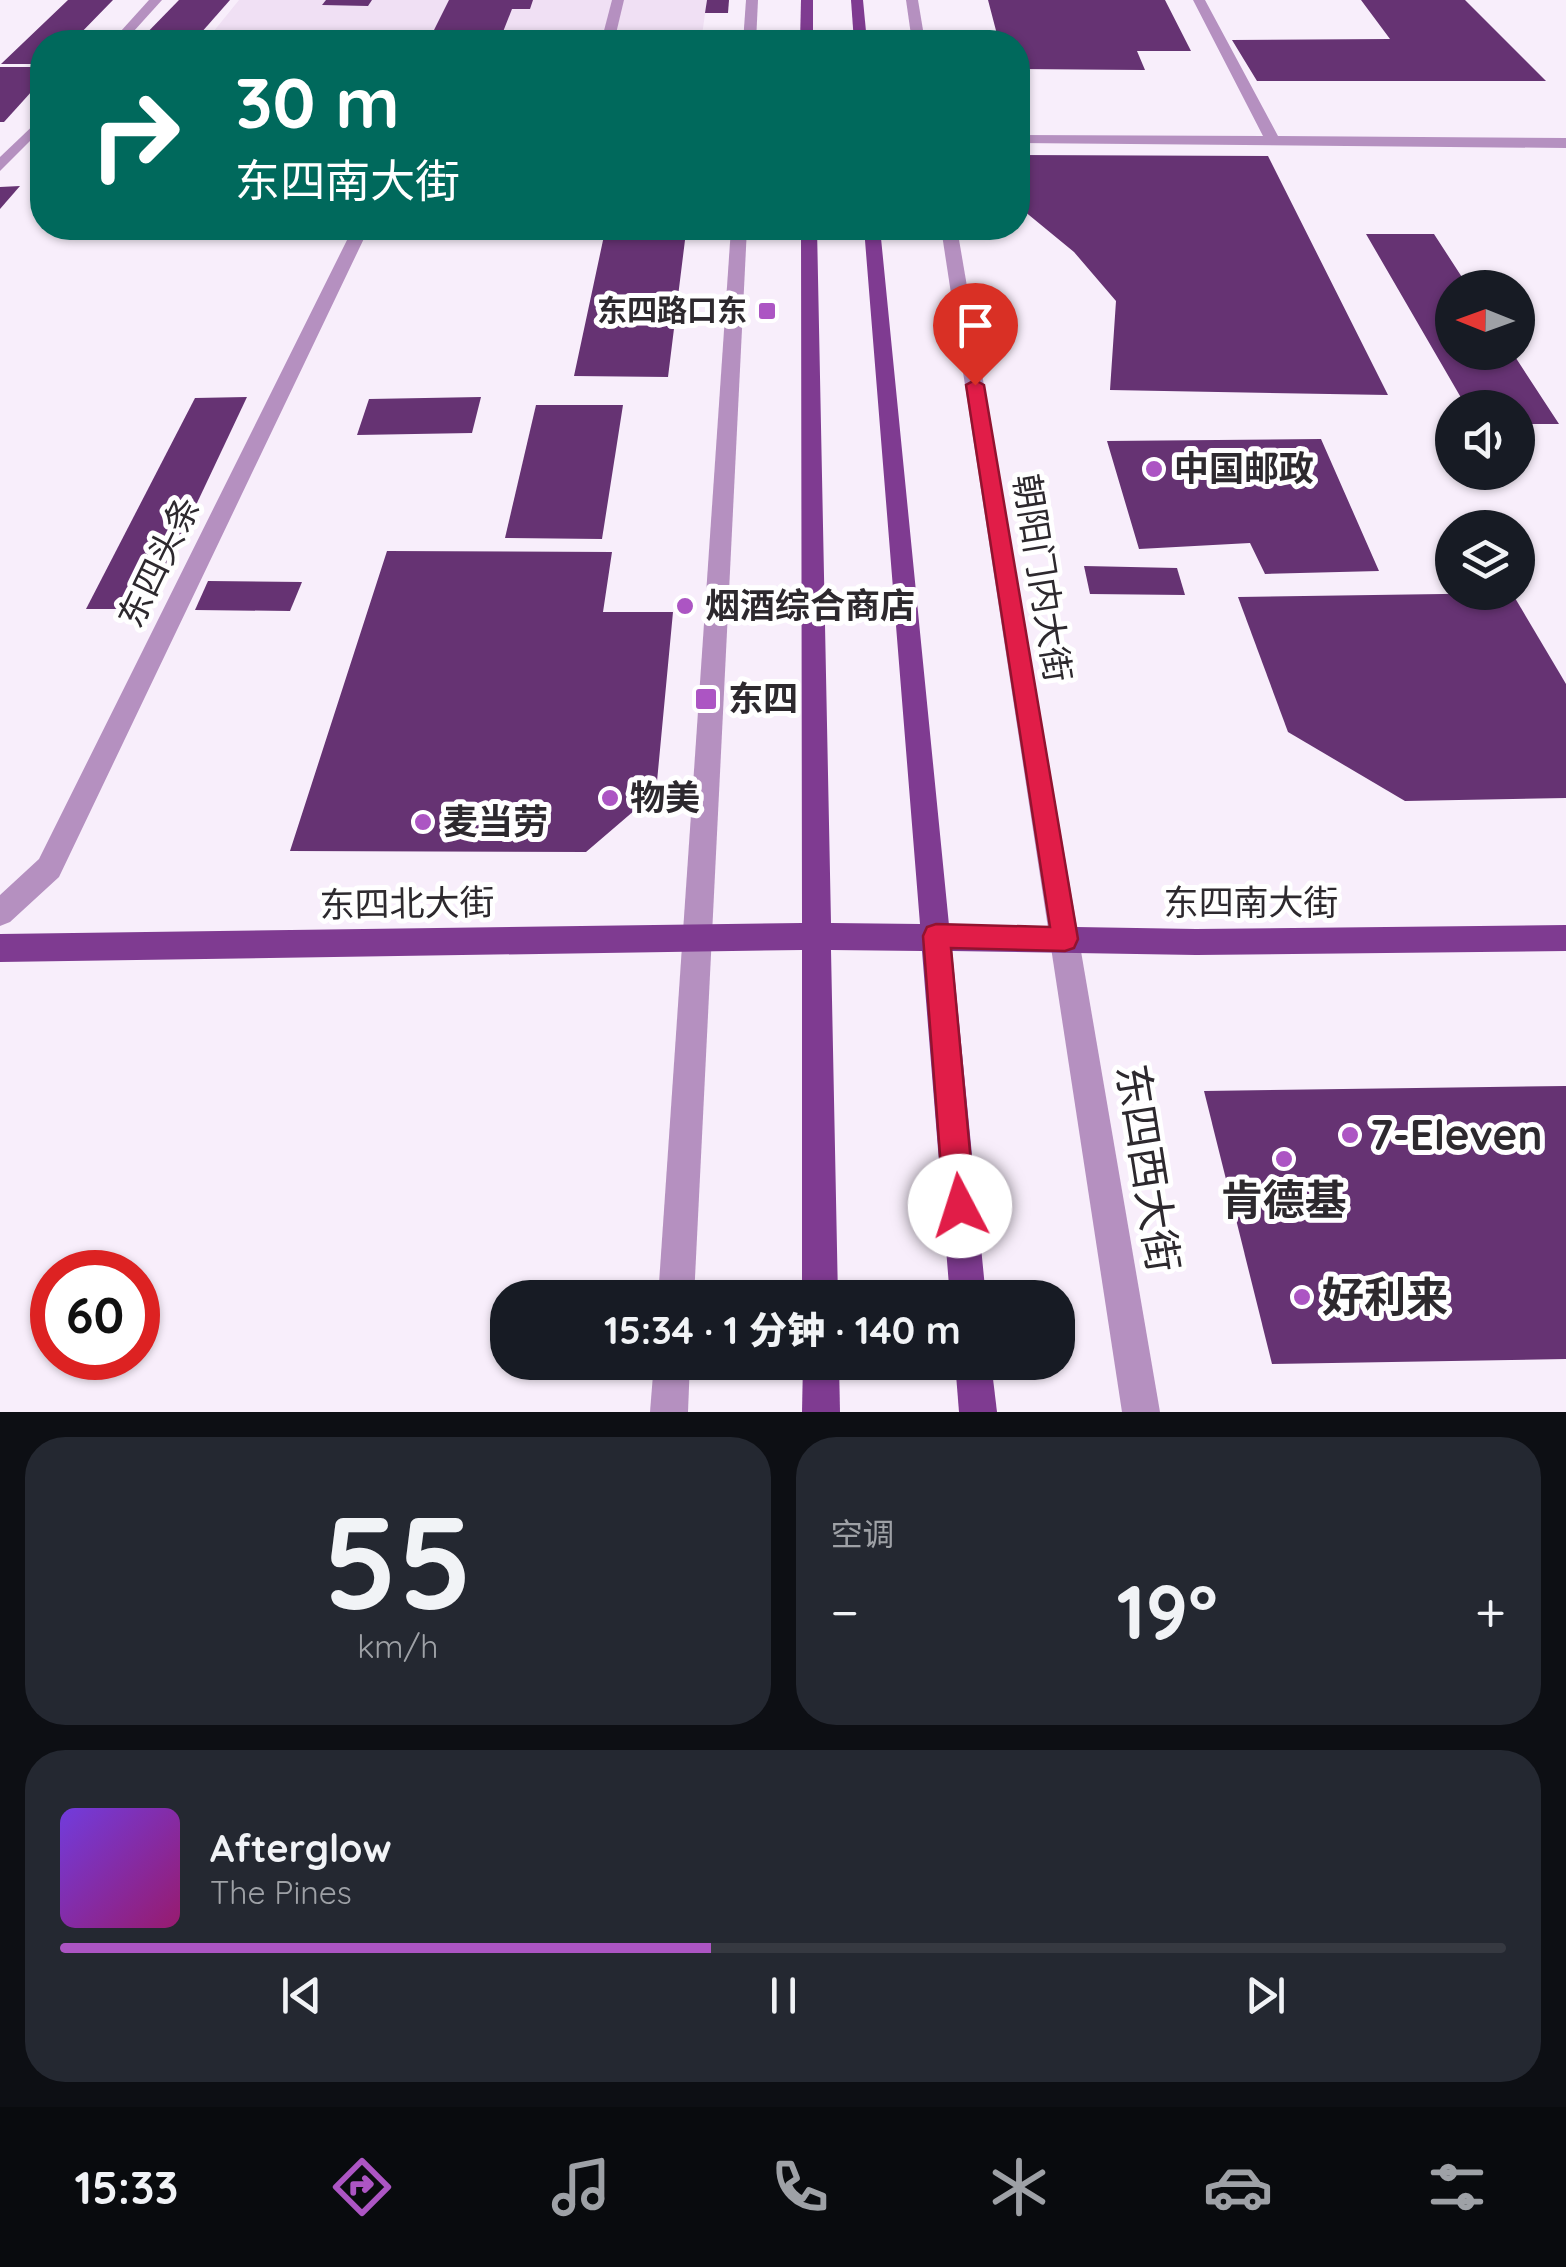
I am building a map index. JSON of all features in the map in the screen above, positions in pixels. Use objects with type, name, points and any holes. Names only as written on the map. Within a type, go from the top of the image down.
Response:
[{"type":"main road","points":[[807,0],[808,30]]},
{"type":"main road","points":[[857,0],[860,30]]},
{"type":"main road","points":[[809,240],[820,1280]]},
{"type":"main road","points":[[873,240],[966,1280]]},
{"type":"main road","name":"东四北大街","points":[[0,948],[816,936]]},
{"type":"main road","name":"东四南大街","points":[[816,936],[1196,942],[1566,938]]},
{"type":"main road","points":[[820,1380],[821,1412]]},
{"type":"main road","points":[[975,1380],[978,1412]]},
{"type":"street","points":[[127,30],[156,0]]},
{"type":"street","points":[[610,30],[618,0]]},
{"type":"street","points":[[751,30],[752,0]]},
{"type":"street","points":[[912,0],[916,30]]},
{"type":"street","points":[[1199,0],[1272,141]]},
{"type":"street","points":[[0,166],[30,134]]},
{"type":"street","points":[[1030,139],[1566,143]]},
{"type":"street","name":"东四头条","points":[[0,913],[49,868],[355,240]]},
{"type":"street","points":[[677,1280],[737,240]]},
{"type":"street","name":"朝阳门内大街","points":[[951,240],[1065,939]]},
{"type":"street","name":"东四西大街","points":[[1065,939],[1141,1412]]},
{"type":"street","points":[[669,1412],[671,1380]]},
{"type":"shaded area","points":[[239,0],[707,0],[703,30],[215,30]]},
{"type":"building","points":[[68,0],[113,0],[84,30],[37,30]]},
{"type":"building","points":[[179,0],[230,0],[204,30],[150,30]]},
{"type":"building","points":[[326,0],[372,0],[368,6],[322,5]]},
{"type":"building","points":[[449,0],[533,0],[530,9],[512,9],[504,30],[434,30]]},
{"type":"building","points":[[707,0],[729,0],[728,13],[705,13]]},
{"type":"building","points":[[988,0],[1165,0],[1191,51],[1137,51],[1145,70],[1030,69],[1030,30],[996,30]]},
{"type":"building","points":[[1361,0],[1465,0],[1546,81],[1257,81],[1232,40],[1390,39]]},
{"type":"building","points":[[30,36],[30,64],[1,64]]},
{"type":"building","points":[[0,67],[30,67],[30,93],[0,122]]},
{"type":"building","points":[[1030,155],[1268,156],[1388,395],[1110,390],[1116,301],[1074,252],[1030,216]]},
{"type":"building","points":[[20,186],[0,209],[0,187]]},
{"type":"building","points":[[1366,234],[1434,234],[1457,270],[1435,270],[1435,353]]},
{"type":"building","points":[[603,240],[685,240],[668,377],[574,376]]},
{"type":"building","points":[[1445,370],[1524,370],[1559,424],[1535,424],[1535,390],[1457,390]]},
{"type":"building","points":[[247,397],[147,609],[86,609],[195,398]]},
{"type":"building","points":[[481,397],[472,433],[357,435],[369,399]]},
{"type":"building","points":[[536,405],[623,405],[602,539],[505,538]]},
{"type":"building","points":[[1321,439],[1379,571],[1265,574],[1250,543],[1139,549],[1107,441]]},
{"type":"building","points":[[387,551],[612,552],[603,612],[673,612],[656,792],[586,852],[290,851]]},
{"type":"building","points":[[1084,566],[1177,568],[1185,595],[1090,594]]},
{"type":"building","points":[[208,581],[302,582],[290,611],[195,610]]},
{"type":"building","points":[[1435,594],[1435,610],[1522,610],[1566,684],[1566,798],[1405,801],[1288,732],[1238,597]]},
{"type":"building","points":[[1566,1086],[1566,1359],[1272,1364],[1204,1091]]},
{"type":"place","name":"东四路口东","points":[[767,311]]},
{"type":"place","name":"中国邮政","points":[[1154,469]]},
{"type":"place","name":"烟酒综合商店","points":[[685,606]]},
{"type":"place","name":"东四","points":[[706,699]]},
{"type":"place","name":"物美","points":[[610,798]]},
{"type":"place","name":"麦当劳","points":[[423,822]]},
{"type":"place","name":"7-Eleven","points":[[1350,1135]]},
{"type":"place","name":"肯德基","points":[[1284,1159]]},
{"type":"place","name":"好利来","points":[[1302,1297]]},
{"type":"route","points":[[960,1206],[936,936],[1065,939],[975,385]]}]
